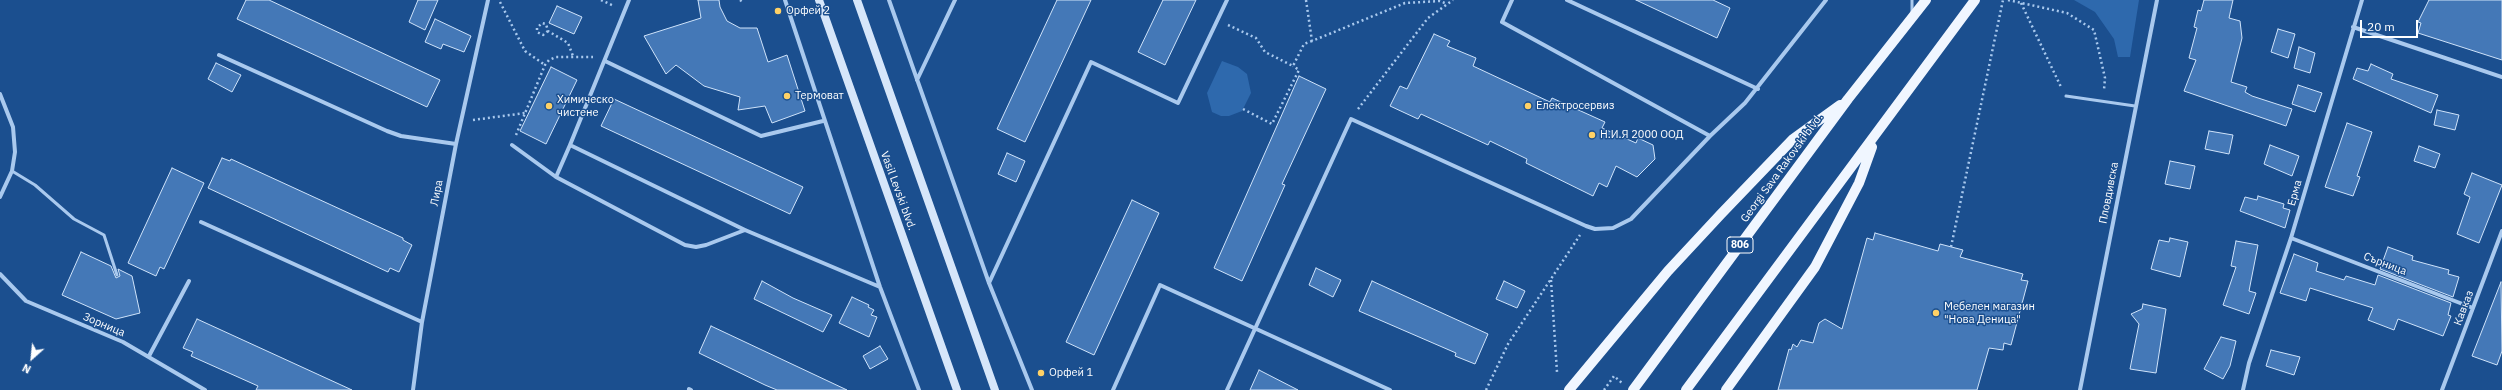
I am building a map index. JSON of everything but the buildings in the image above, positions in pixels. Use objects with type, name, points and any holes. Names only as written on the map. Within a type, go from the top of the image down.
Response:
[{"type":"main road","name":"Vasil Levski blvd.","points":[[819,0],[956,390]]},
{"type":"main road","points":[[857,0],[995,390]]},
{"type":"main road","name":"Georgi Sava Rakovski blvd.","points":[[1633,390],[1848,99],[1926,0]]},
{"type":"main road","points":[[1686,390],[1975,0]]},
{"type":"main road","points":[[1569,390],[1668,271],[1721,214],[1793,139],[1848,99]]},
{"type":"main road","points":[[1726,390],[1778,320],[1815,266],[1859,183],[1876,135]]},
{"type":"street","name":"Лира","points":[[413,390],[422,322],[456,144],[488,0]]},
{"type":"street","points":[[556,177],[629,0]]},
{"type":"street","points":[[785,0],[823,121],[880,287],[918,390]]},
{"type":"street","points":[[889,0],[989,283],[1032,390]]},
{"type":"street","points":[[917,80],[955,0]]},
{"type":"street","points":[[989,283],[1091,62],[1178,103],[1227,0]]},
{"type":"street","points":[[1512,0],[1502,22],[1710,136]]},
{"type":"street","points":[[1567,0],[1758,88]]},
{"type":"street","points":[[1227,390],[1254,328],[1351,119],[1586,226],[1605,229],[1631,219],[1758,88],[1826,0]]},
{"type":"street","name":"Пловдивска","points":[[2080,390],[2157,0]]},
{"type":"street","name":"Ерма","points":[[2243,390],[2249,363],[2291,238],[2362,0]]},
{"type":"street","points":[[2353,27],[2502,77]]},
{"type":"street","points":[[219,55],[387,131],[401,136],[456,144]]},
{"type":"street","points":[[605,61],[761,136],[823,121]]},
{"type":"street","points":[[0,94],[13,127],[15,152],[12,171],[0,197]]},
{"type":"street","points":[[512,145],[556,177],[685,245],[696,247],[706,245],[745,230]]},
{"type":"street","points":[[570,145],[745,230],[880,287]]},
{"type":"street","points":[[201,222],[422,322]]},
{"type":"street","name":"Кавказ","points":[[2442,390],[2502,231]]},
{"type":"street","name":"Сърница","points":[[2291,238],[2473,308]]},
{"type":"street","name":"Зорница","points":[[0,274],[26,301],[149,356],[205,390]]},
{"type":"street","points":[[149,356],[190,281]]},
{"type":"street","points":[[1113,390],[1160,285],[1390,390]]},
{"type":"lane","points":[[1911,19],[1912,0]]},
{"type":"lane","points":[[2066,96],[2135,106]]},
{"type":"lane","points":[[12,171],[35,185],[74,219],[104,235],[117,275]]},
{"type":"path","points":[[499,0],[525,51],[545,65]]},
{"type":"path","points":[[1306,0],[1312,42]]},
{"type":"path","points":[[1351,119],[1428,18],[1453,0]]},
{"type":"path","points":[[1951,247],[2003,0]]},
{"type":"path","points":[[2008,0],[2067,13],[2094,30],[2105,78],[2103,101]]},
{"type":"path","points":[[1293,66],[1304,44],[1405,3],[1440,1],[1447,4]]},
{"type":"path","points":[[2021,3],[2066,96]]},
{"type":"path","points":[[1218,20],[1256,38],[1265,52],[1299,70],[1272,124],[1243,109]]},
{"type":"path","points":[[548,31],[543,35],[537,32],[537,28],[542,23],[546,24],[548,31],[568,43],[573,56]]},
{"type":"path","points":[[512,145],[545,65],[556,57],[587,56],[605,61]]},
{"type":"path","points":[[461,123],[525,112]]},
{"type":"path","points":[[1486,390],[1508,344],[1586,226]]},
{"type":"path","points":[[1551,279],[1557,372]]},
{"type":"path","points":[[1604,390],[1614,376]]},
{"type":"shaded area","points":[[2074,0],[2139,0],[2130,57],[2118,57],[2114,39],[2095,12]]},
{"type":"shaded area","points":[[1222,61],[1238,67],[1247,74],[1251,93],[1242,111],[1229,116],[1221,116],[1212,112],[1207,93]]},
{"type":"place","name":"Орфей 2","points":[[778,11]]},
{"type":"place","name":"Термоват","points":[[787,96]]},
{"type":"place","name":"Химическо чистене","points":[[549,106]]},
{"type":"place","name":"Електросервиз","points":[[1528,106]]},
{"type":"place","name":"Н.И.Я 2000 ООД","points":[[1592,135]]},
{"type":"place","name":"Мебелен магазин \"Нова Деница\"","points":[[1936,313]]},
{"type":"place","name":"Орфей 1","points":[[1041,373]]}]
